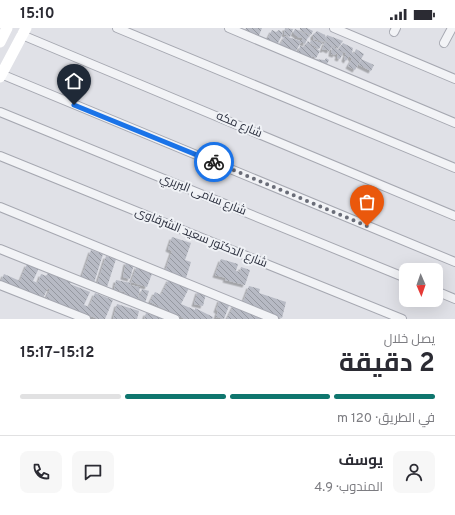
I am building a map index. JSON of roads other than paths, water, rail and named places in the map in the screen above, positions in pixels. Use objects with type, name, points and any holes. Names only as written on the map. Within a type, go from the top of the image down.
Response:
[{"type":"main road","points":[[0,42],[7,28]]},
{"type":"main road","points":[[1,76],[24,31]]},
{"type":"street","points":[[116,28],[455,168]]},
{"type":"street","points":[[229,28],[455,124]]},
{"type":"street","points":[[444,43],[452,28]]},
{"type":"street","points":[[338,29],[455,79]]},
{"type":"street","name":"شارع مكه","points":[[24,31],[455,216]]},
{"type":"street","points":[[1,76],[455,262]]},
{"type":"street","name":"شارع سامى البربري","points":[[0,112],[399,275]]},
{"type":"street","name":"شارع الدكتور سعيد الشرقاوى","points":[[0,156],[402,319]]},
{"type":"street","points":[[0,207],[274,319]]},
{"type":"street","points":[[0,249],[175,319]]},
{"type":"street","points":[[0,285],[86,319]]},
{"type":"street","points":[[443,294],[455,299]]}]
